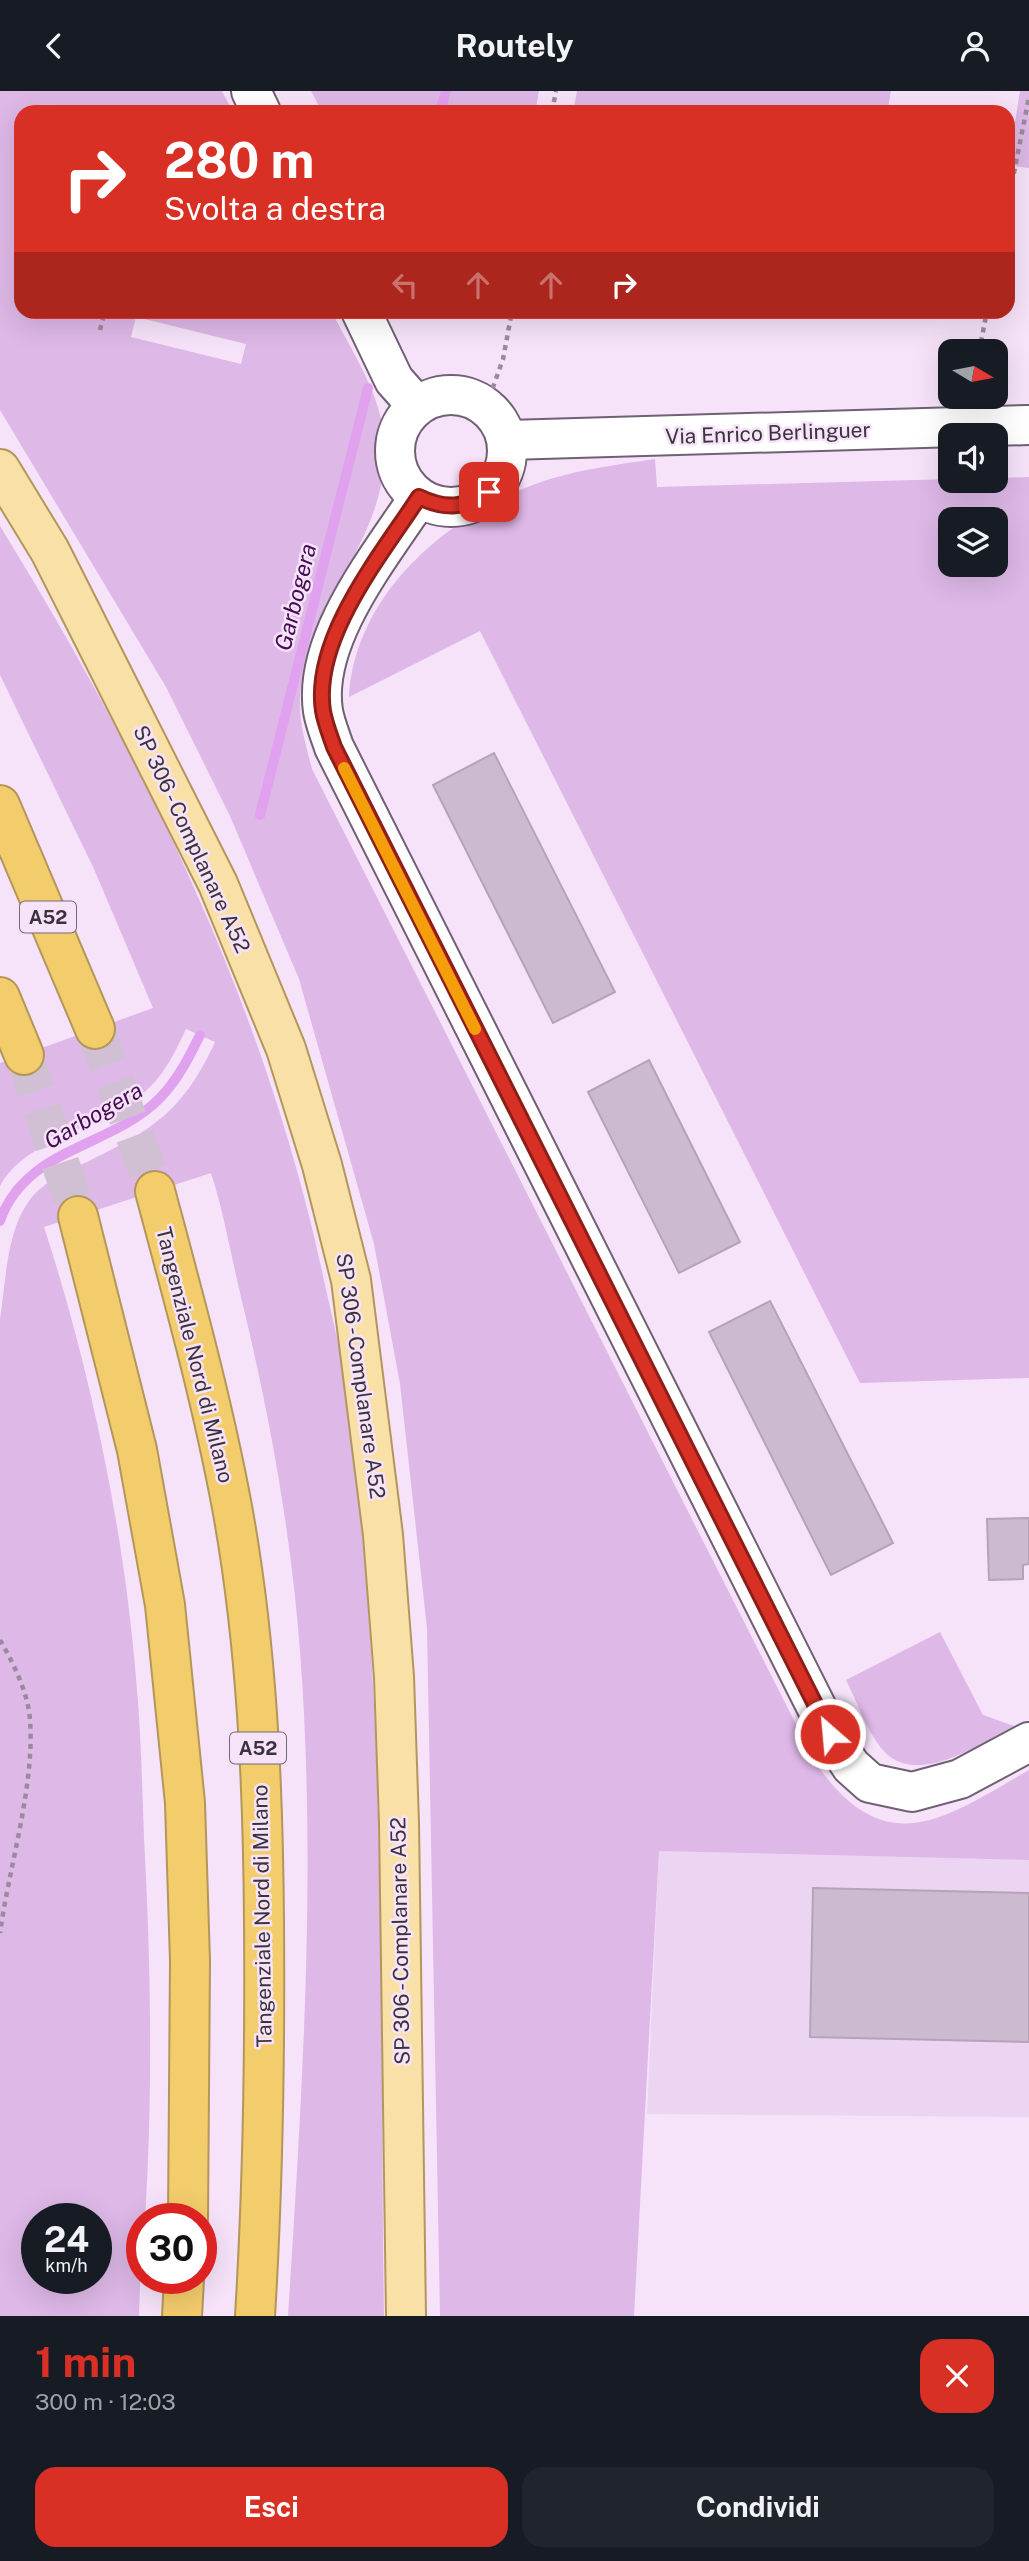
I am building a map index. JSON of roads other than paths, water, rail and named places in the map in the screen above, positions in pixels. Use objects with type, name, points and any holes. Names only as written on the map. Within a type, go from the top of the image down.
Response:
[{"type":"highway","name":"A52","points":[[0,805],[95,1029]]},
{"type":"highway","points":[[0,997],[24,1055]]},
{"type":"highway","name":"Tangenziale Nord di Milano","points":[[155,1191],[201,1363],[232,1509],[252,1654],[263,1808],[265,2002],[262,2197],[255,2316]]},
{"type":"highway","points":[[78,1216],[137,1450],[165,1605],[185,1803],[190,1961],[188,2203]]},
{"type":"highway","points":[[182,2316],[183,2294]]},
{"type":"main road","name":"SP 306 - Complanare A52","points":[[0,469],[50,551],[218,884],[286,1049],[322,1165],[351,1280],[383,1535],[394,1677],[399,1822],[406,2316]]},
{"type":"street","points":[[364,319],[394,380],[417,406]]},
{"type":"street","points":[[452,395],[470,398],[496,416],[506,440],[507,460],[501,477],[489,492],[473,502],[455,507],[436,505],[419,497],[407,485],[398,470],[395,453],[397,435],[417,406],[433,397],[452,395]]},
{"type":"street","name":"Via Enrico Berlinguer","points":[[506,440],[1029,425]]},
{"type":"street","points":[[419,497],[353,597],[327,662],[323,685],[323,711],[334,747],[830,1734],[851,1766],[870,1783],[912,1792],[960,1779],[1029,1742]]},
{"type":"waterway","name":"Garbogera","points":[[442,105],[446,91]]},
{"type":"waterway","name":"Garbogera","points":[[260,815],[368,388]]},
{"type":"waterway","name":"Garbogera","points":[[0,1221],[12,1197],[28,1178],[48,1163],[139,1115],[159,1099],[177,1076],[200,1035]]},
{"type":"tunnel","points":[[95,1029],[155,1191]]},
{"type":"tunnel","points":[[24,1055],[78,1216]]}]
